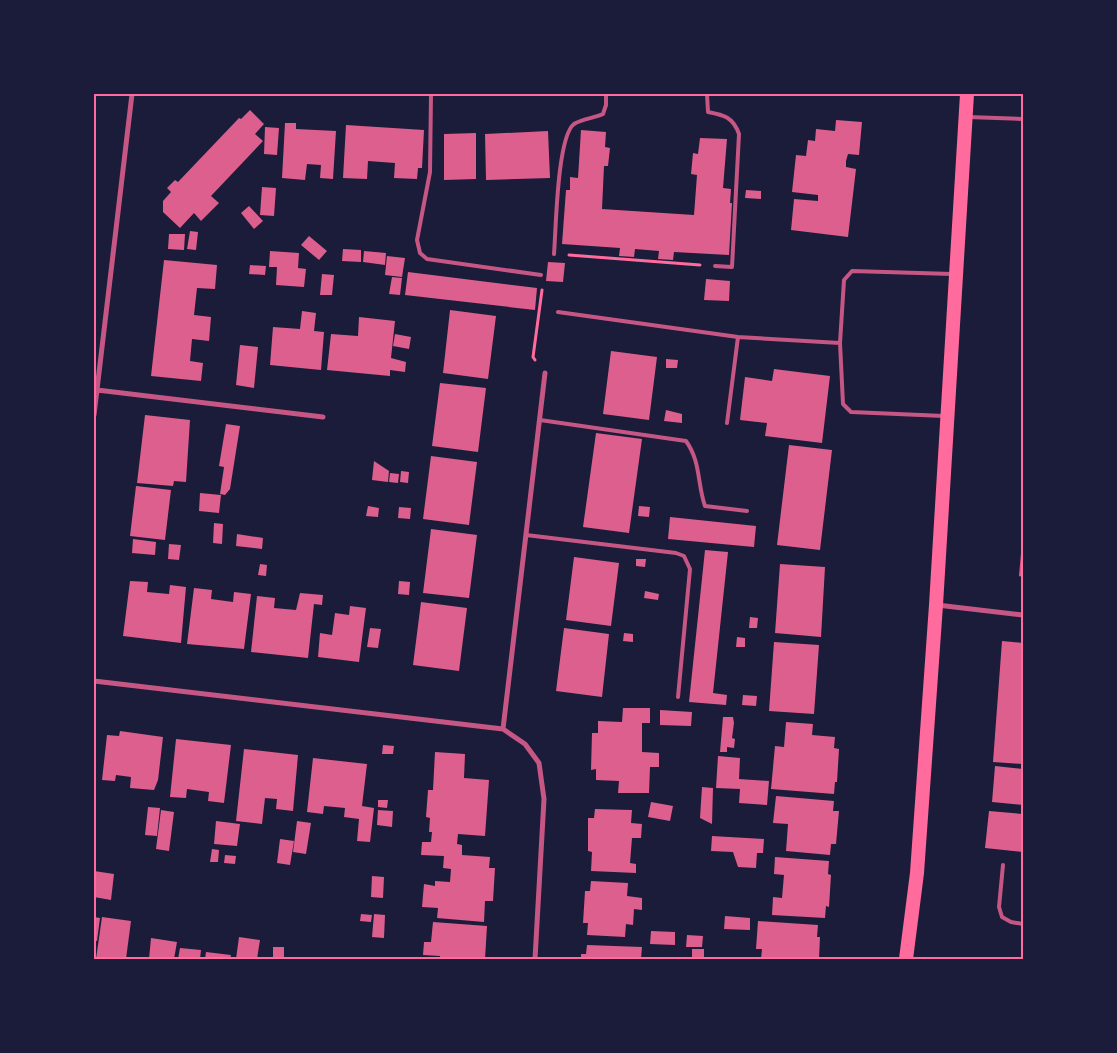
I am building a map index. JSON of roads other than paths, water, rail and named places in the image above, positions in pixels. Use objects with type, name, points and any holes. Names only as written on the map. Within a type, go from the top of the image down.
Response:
[{"type":"highway","points":[[906,959],[916,873],[936,605],[967,94]]},
{"type":"street","points":[[94,415],[132,94]]},
{"type":"street","points":[[503,729],[545,373]]},
{"type":"street","points":[[97,390],[323,417]]},
{"type":"street","points":[[936,605],[1023,615]]},
{"type":"street","points":[[94,682],[503,729],[525,744],[539,763],[544,799],[535,959]]},
{"type":"lane","points":[[431,94],[430,172],[417,240],[420,252],[427,259],[541,275]]},
{"type":"lane","points":[[554,254],[562,157],[567,132],[575,123],[603,114],[606,105],[606,94]]},
{"type":"lane","points":[[707,94],[708,112],[726,116],[735,123],[739,134],[732,266],[716,266]]},
{"type":"lane","points":[[966,117],[1023,119]]},
{"type":"lane","points":[[948,416],[851,412],[843,404],[840,343],[844,280],[852,271],[957,274]]},
{"type":"lane","points":[[558,312],[738,337],[840,343]]},
{"type":"lane","points":[[727,423],[738,337]]},
{"type":"lane","points":[[540,420],[686,441],[695,453],[701,495],[705,506],[747,512]]},
{"type":"lane","points":[[526,535],[676,553],[684,556],[690,569],[678,697]]},
{"type":"lane","points":[[1003,865],[999,907],[1002,917],[1010,922],[1023,924]]}]
